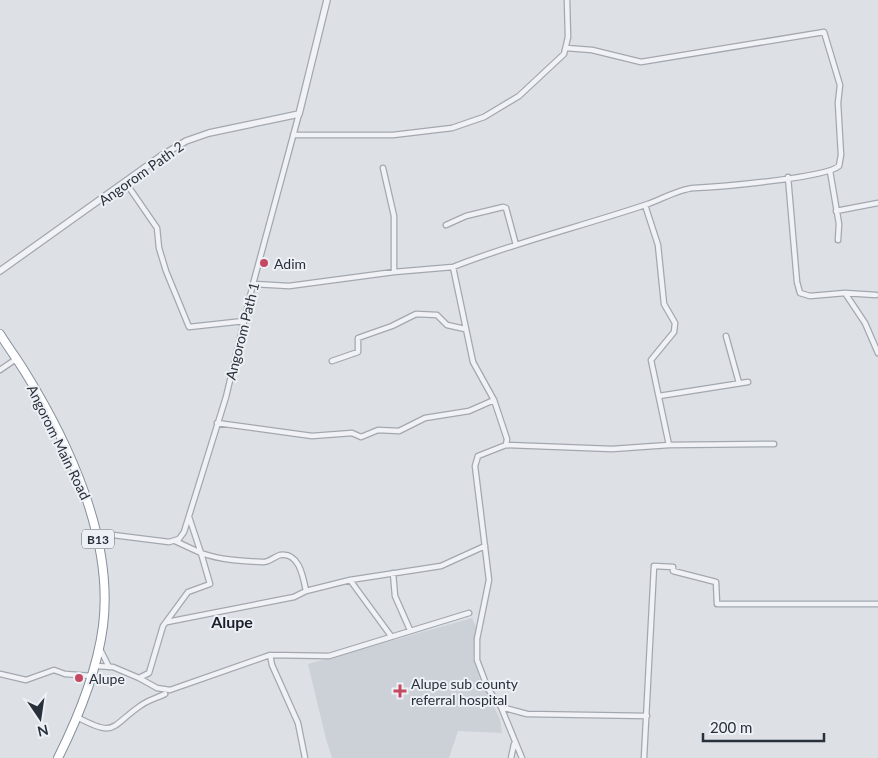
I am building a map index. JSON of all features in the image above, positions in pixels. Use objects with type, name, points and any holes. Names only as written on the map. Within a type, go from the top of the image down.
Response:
[{"type":"highway","name":"Angorom Main Road","points":[[0,334],[33,386],[77,473],[97,533],[102,568],[104,611],[100,648],[77,717],[58,758]]},
{"type":"street","name":"Angorom Path 1","points":[[175,540],[182,535],[190,517],[217,423],[299,114],[327,0]]},
{"type":"street","points":[[293,135],[375,137],[460,126],[484,117],[519,96],[561,57],[566,48],[567,0]]},
{"type":"street","points":[[253,284],[289,286],[394,272],[453,268],[687,190],[830,171],[836,169],[841,162],[838,114],[840,85],[824,32],[642,62],[592,50],[566,48]]},
{"type":"street","name":"Angorom Path 2","points":[[0,271],[161,156],[196,137],[299,114]]},
{"type":"street","points":[[383,168],[394,216],[394,272]]},
{"type":"street","points":[[830,171],[838,240]]},
{"type":"street","points":[[788,177],[797,282],[800,293],[810,296],[845,293],[876,295]]},
{"type":"street","points":[[126,182],[157,228],[159,248],[166,271],[189,327],[244,321]]},
{"type":"street","points":[[836,211],[878,203]]},
{"type":"street","points":[[645,205],[658,245],[664,304],[675,322],[674,332],[651,360],[669,445]]},
{"type":"street","points":[[446,225],[466,216],[503,207],[506,208],[516,246]]},
{"type":"street","points":[[453,268],[473,362],[494,400],[507,439],[506,445]]},
{"type":"street","points":[[845,293],[865,323],[878,353]]},
{"type":"street","points":[[332,361],[358,352],[358,338],[392,326],[416,314],[437,316],[446,325],[465,329]]},
{"type":"street","points":[[726,336],[739,383]]},
{"type":"street","points":[[0,370],[16,359]]},
{"type":"street","points":[[659,396],[748,382]]},
{"type":"street","points":[[217,423],[312,436],[352,433],[361,437],[378,430],[399,431],[426,418],[469,411],[494,400]]},
{"type":"street","points":[[522,758],[514,744],[501,707],[488,688],[477,660],[477,639],[489,580],[475,466],[478,456],[506,445],[612,449],[669,445],[774,444]]},
{"type":"street","points":[[139,678],[149,673],[158,638],[166,622],[188,592],[210,584],[190,517]]},
{"type":"street","points":[[97,533],[163,541],[175,540],[201,553],[222,560],[248,559],[262,562],[282,555],[291,558],[299,564],[306,591]]},
{"type":"street","points":[[166,622],[294,597],[306,591],[350,580],[442,566],[485,546]]},
{"type":"street","points":[[644,758],[654,566],[673,568],[673,571],[716,582],[717,604],[878,604]]},
{"type":"street","points":[[393,573],[395,596],[410,630]]},
{"type":"street","points":[[350,580],[391,636]]},
{"type":"street","points":[[95,666],[109,666],[139,678],[157,688],[170,690],[270,655],[329,656],[469,613]]},
{"type":"street","points":[[100,648],[109,666]]},
{"type":"street","points":[[270,655],[272,665],[298,723],[306,758]]},
{"type":"street","points":[[0,674],[26,680],[54,670],[65,674],[92,676]]},
{"type":"street","points":[[77,717],[102,729],[111,729],[139,706],[165,694]]},
{"type":"street","points":[[501,707],[527,714],[647,716]]},
{"type":"street","points":[[511,758],[514,744]]},
{"type":"shaded area","name":"Alupe sub county referral hospital","points":[[472,618],[476,627],[473,658],[480,679],[500,719],[502,733],[458,731],[449,758],[332,758],[308,664]]},
{"type":"place","name":"Adim","points":[[264,263]]},
{"type":"place","name":"Alupe","points":[[79,678]]},
{"type":"place","name":"Alupe sub county referral hospital","points":[[400,691]]},
{"type":"district","name":"Alupe","points":[[232,621]]}]
